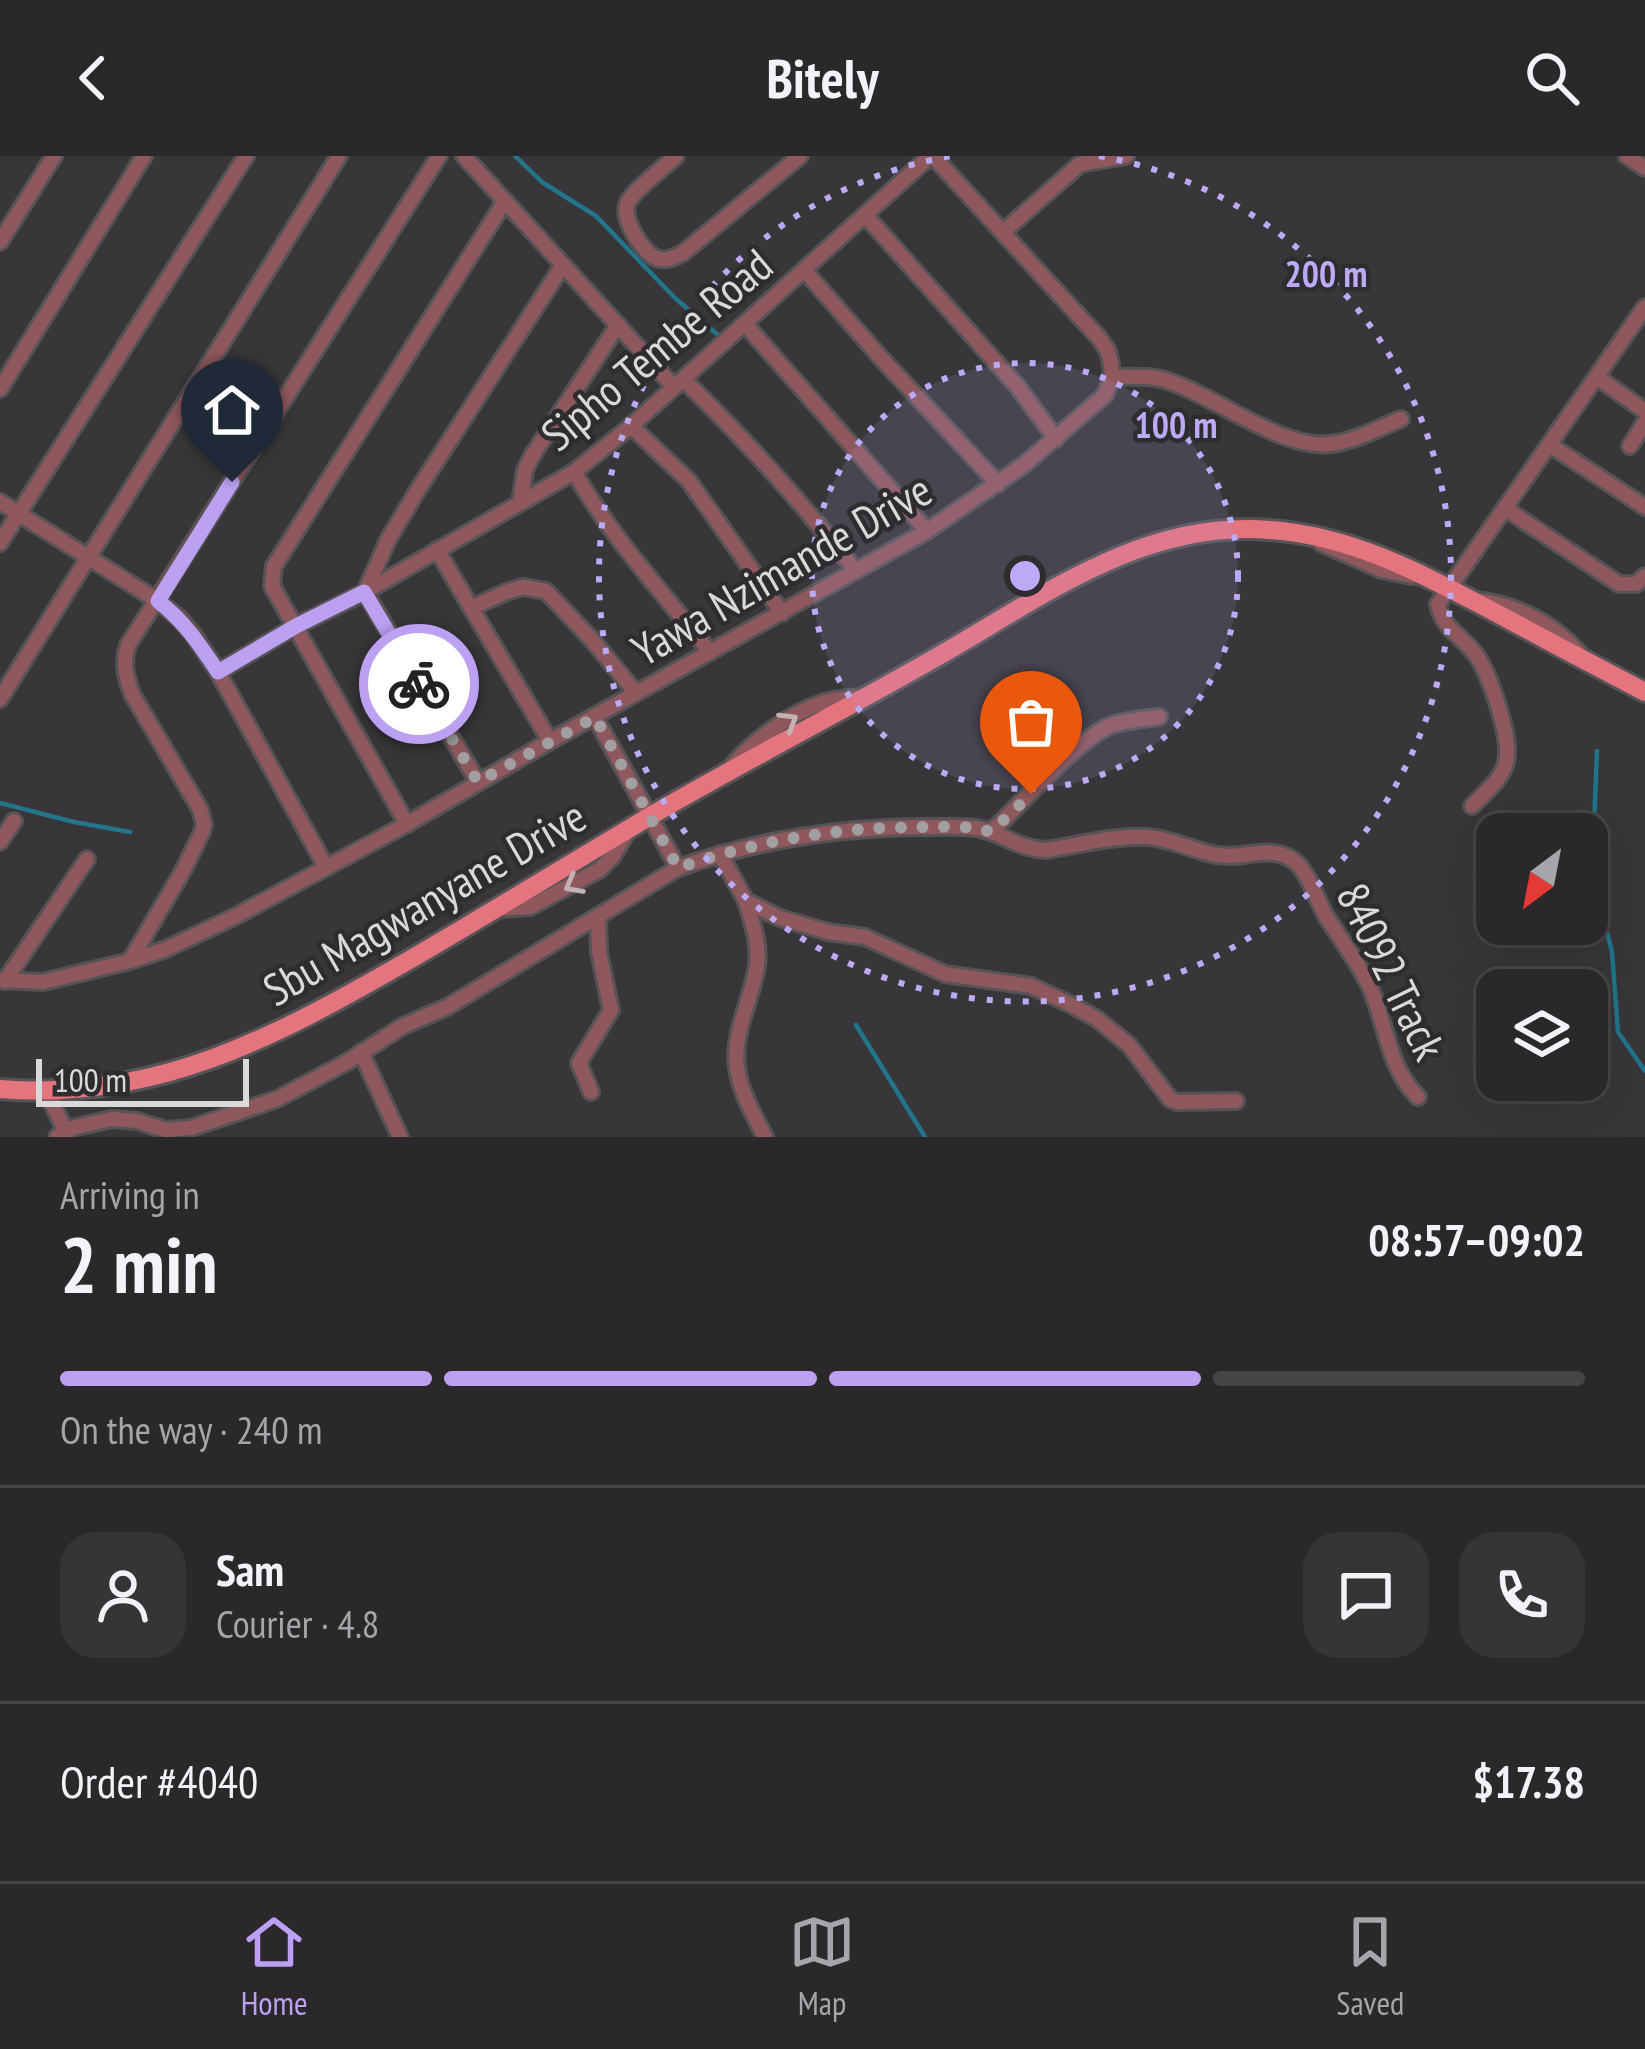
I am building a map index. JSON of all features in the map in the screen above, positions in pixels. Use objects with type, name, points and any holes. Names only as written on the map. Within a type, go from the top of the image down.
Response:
[{"type":"main road","name":"Sbu Magwanyane Drive","points":[[0,1089],[106,1088],[135,1082],[173,1073],[284,1029],[1096,565],[1158,542],[1241,528],[1305,533],[1367,550],[1645,692]]},
{"type":"street","points":[[0,242],[54,156]]},
{"type":"street","points":[[0,389],[144,156]]},
{"type":"street","points":[[0,543],[246,156]]},
{"type":"street","points":[[0,700],[339,156]]},
{"type":"street","points":[[130,961],[184,869],[204,824],[200,809],[133,694],[124,657],[128,645],[439,156]]},
{"type":"street","points":[[464,156],[618,325],[678,383],[731,425],[856,571]]},
{"type":"street","points":[[676,156],[630,199],[626,209],[642,245],[663,260],[683,253],[800,156]]},
{"type":"street","points":[[932,156],[1099,338],[1108,351],[1112,377],[1156,377],[1171,382],[1307,444],[1348,441],[1401,419]]},
{"type":"street","name":"Sipho Tembe Road","points":[[218,672],[574,472],[932,156]]},
{"type":"street","points":[[1003,232],[1081,160],[1126,156]]},
{"type":"street","points":[[1627,156],[1645,167]]},
{"type":"street","points":[[407,824],[272,586],[274,566],[505,201]]},
{"type":"street","points":[[865,215],[1018,387],[1056,439]]},
{"type":"street","points":[[478,782],[364,592],[418,488],[563,265]]},
{"type":"street","points":[[804,270],[998,484]]},
{"type":"street","points":[[1472,806],[1501,774],[1507,753],[1504,730],[1482,664],[1444,624],[1438,604],[1645,307]]},
{"type":"street","points":[[745,324],[927,530]]},
{"type":"street","points":[[520,503],[532,456],[618,325]]},
{"type":"street","name":"Yawa Nzimande Drive","points":[[2,981],[43,982],[130,961],[183,941],[407,824],[927,530],[1056,439],[1105,395],[1112,377]]},
{"type":"street","points":[[1597,377],[1645,411]]},
{"type":"street","points":[[1630,446],[1645,422]]},
{"type":"street","points":[[632,425],[689,481],[782,613]]},
{"type":"street","points":[[1550,445],[1645,507]]},
{"type":"street","points":[[574,472],[631,559],[710,652]]},
{"type":"street","points":[[0,502],[179,618],[218,672],[326,867]]},
{"type":"street","points":[[1506,509],[1619,584],[1636,584],[1645,576]]},
{"type":"street","points":[[437,550],[550,740]]},
{"type":"street","points":[[472,608],[523,587],[546,591],[636,693]]},
{"type":"street","points":[[595,717],[678,868]]},
{"type":"street","points":[[991,832],[1101,730],[1159,717]]},
{"type":"street","points":[[0,842],[14,821]]},
{"type":"street","name":"84092 Track","points":[[167,1133],[256,1108],[314,1081],[678,868],[779,839],[859,829],[956,827],[991,832],[1031,850],[1145,837],[1216,854],[1264,852],[1293,860],[1364,975],[1398,1069],[1418,1097]]},
{"type":"street","points":[[720,854],[746,901],[755,932],[757,967],[737,1067],[765,1137]]},
{"type":"street","points":[[2,981],[87,859]]},
{"type":"street","points":[[746,901],[799,924],[865,937],[946,974],[1031,986],[1052,994],[1116,1033],[1170,1099],[1236,1101]]},
{"type":"street","points":[[591,1092],[579,1063],[611,1004],[599,952],[598,916]]},
{"type":"street","points":[[361,1052],[400,1137]]},
{"type":"street","points":[[46,1091],[64,1134],[112,1119],[137,1121],[167,1133]]},
{"type":"waterway","points":[[515,156],[542,182],[596,216],[717,334]]},
{"type":"waterway","points":[[1597,751],[1592,874],[1612,952],[1618,1032],[1645,1071]]},
{"type":"waterway","points":[[0,803],[130,832]]},
{"type":"waterway","points":[[856,1025],[925,1137]]},
{"type":"way so far","points":[[419,684],[478,782],[595,717],[678,868],[779,839],[859,829],[956,827],[991,832],[1031,794]]},
{"type":"route","points":[[232,482],[158,601],[193,634],[218,672],[364,592],[419,684]]}]
